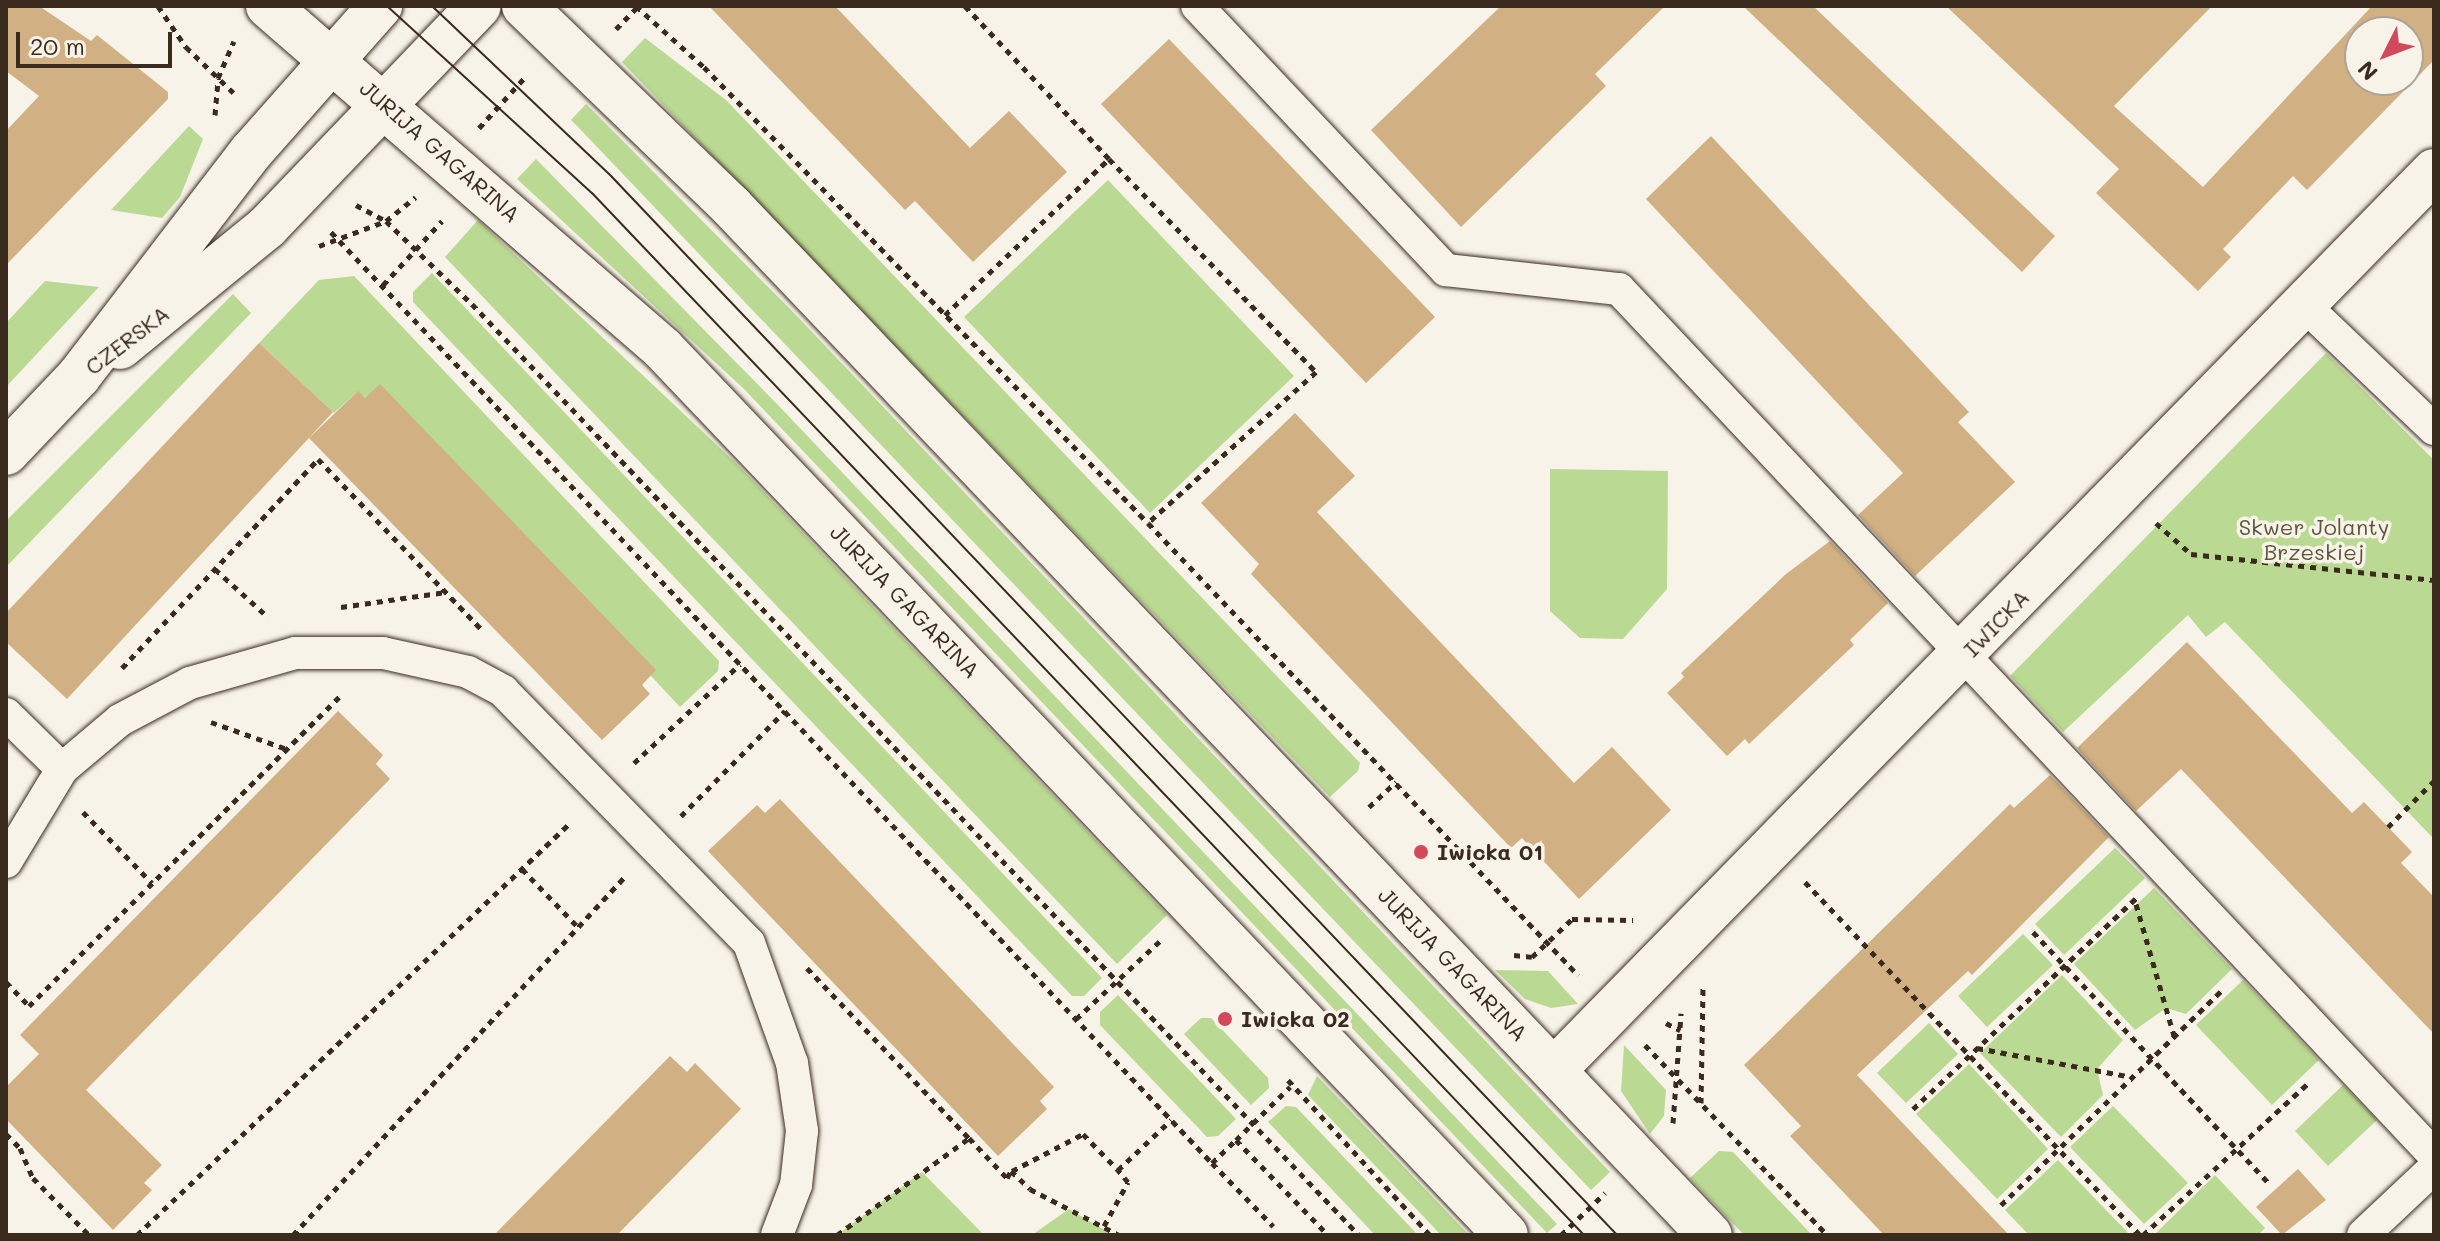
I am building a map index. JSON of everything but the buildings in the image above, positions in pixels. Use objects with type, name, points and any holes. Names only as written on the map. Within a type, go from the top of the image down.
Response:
[{"type":"main road","name":"CZERSKA","points":[[79,376],[251,152],[380,6]]},
{"type":"main road","name":"CZERSKA","points":[[79,376],[267,227],[479,6]]},
{"type":"main road","name":"JURIJA GAGARINA","points":[[524,6],[731,206],[1710,1235]]},
{"type":"main road","name":"JURIJA GAGARINA","points":[[255,18],[333,60],[662,348],[1506,1235]]},
{"type":"main road","name":"IWICKA","points":[[1554,1070],[1964,656],[2434,171]]},
{"type":"main road","points":[[6,453],[79,376]]},
{"type":"lane","points":[[1197,6],[1446,270],[1619,289],[2434,1155]]},
{"type":"lane","points":[[2303,304],[2434,429]]},
{"type":"lane","points":[[6,862],[55,781],[154,702],[190,683],[295,653],[383,653],[468,672],[503,691],[749,943],[775,1008],[792,1063],[802,1131],[796,1185],[777,1235]]},
{"type":"lane","points":[[6,714],[55,781]]},
{"type":"lane","points":[[2363,1235],[2434,1168]]},
{"type":"path","points":[[158,6],[186,47],[249,106]]},
{"type":"path","points":[[636,6],[704,67],[1148,523],[1585,983]]},
{"type":"path","points":[[965,6],[1316,372],[1148,523]]},
{"type":"path","points":[[218,78],[226,53],[255,18]]},
{"type":"path","points":[[490,116],[526,76]]},
{"type":"path","points":[[945,315],[1109,159]]},
{"type":"path","points":[[386,221],[422,190]]},
{"type":"path","points":[[350,201],[386,221],[417,248],[1359,1235]]},
{"type":"path","points":[[383,285],[448,214]]},
{"type":"path","points":[[322,223],[1273,1226]]},
{"type":"path","points":[[2149,517],[2191,554],[2434,580]]},
{"type":"path","points":[[215,569],[269,618]]},
{"type":"path","points":[[6,982],[29,1006],[383,653]]},
{"type":"path","points":[[137,1235],[740,664]]},
{"type":"path","points":[[154,702],[287,749]]},
{"type":"path","points":[[293,1235],[653,845],[785,711]]},
{"type":"path","points":[[55,781],[152,883]]},
{"type":"path","points":[[2388,827],[2434,781]]},
{"type":"path","points":[[522,869],[578,927]]},
{"type":"path","points":[[1913,1109],[2166,869]]},
{"type":"path","points":[[1796,872],[2141,1235],[2340,1055]]},
{"type":"path","points":[[2134,899],[2174,1036]]},
{"type":"path","points":[[2033,932],[2269,1183]]},
{"type":"path","points":[[1076,1019],[1166,936],[1176,947]]},
{"type":"path","points":[[2001,1205],[2251,961]]},
{"type":"path","points":[[1668,1130],[1677,1079],[1680,1030]]},
{"type":"path","points":[[1639,1039],[1827,1235]]},
{"type":"path","points":[[1977,1048],[2133,1077]]},
{"type":"path","points":[[1286,1072],[1290,1087],[1430,1235]]},
{"type":"path","points":[[1212,1163],[1290,1087]]},
{"type":"path","points":[[1118,1170],[1171,1120]]},
{"type":"path","points":[[6,1134],[33,1178],[89,1235]]},
{"type":"path","points":[[837,1235],[969,1138],[1007,1178],[1011,1171],[1083,1134],[1128,1182],[1104,1226]]},
{"type":"path","points":[[1236,1140],[1328,1235]]},
{"type":"path","points":[[1011,1171],[1030,1189],[1119,1235]]},
{"type":"path","points":[[1561,1235],[1599,1199]]},
{"type":"green space","points":[[645,38],[726,100],[1360,763],[1358,771],[1330,797],[622,62]]},
{"type":"green space","points":[[586,104],[793,312],[1610,1172],[1591,1190],[571,120]]},
{"type":"green space","points":[[189,126],[203,139],[180,197],[162,218],[111,210]]},
{"type":"green space","points":[[536,159],[778,405],[1557,1224],[1547,1233],[744,389],[517,179]]},
{"type":"green space","points":[[1108,180],[1294,376],[1150,513],[964,317]]},
{"type":"green space","points":[[478,220],[737,464],[1167,915],[1117,964],[445,257]]},
{"type":"green space","points":[[432,273],[1102,978],[1084,996],[1072,996],[413,302],[413,292]]},
{"type":"green space","points":[[354,276],[719,661],[718,671],[680,707],[380,385],[365,398],[357,392],[334,413],[259,343],[319,280]]},
{"type":"green space","points":[[45,281],[99,287],[6,387],[6,323]]},
{"type":"green space","points":[[233,294],[251,313],[6,567],[6,521]]},
{"type":"green space","name":"Skwer Jolanty Brzeskiej","points":[[2326,353],[2434,460],[2434,839],[2225,622],[2206,637],[2188,615],[2063,732],[2010,676]]},
{"type":"green space","points":[[1550,469],[1668,471],[1667,589],[1623,639],[1580,638],[1550,611]]},
{"type":"green space","points":[[2115,848],[2145,878],[2064,955],[2035,924]]},
{"type":"green space","points":[[2154,888],[2232,969],[2186,1014],[2166,1008],[2135,1030],[2074,964]]},
{"type":"green space","points":[[2023,934],[2053,965],[1987,1027],[1958,996]]},
{"type":"green space","points":[[1495,970],[1548,971],[1578,1004],[1551,1008],[1525,999]]},
{"type":"green space","points":[[2062,975],[2123,1040],[2097,1069],[2103,1095],[2061,1137],[1980,1053]]},
{"type":"green space","points":[[2243,980],[2319,1060],[2272,1105],[2196,1025]]},
{"type":"green space","points":[[1118,995],[1236,1119],[1218,1136],[1207,1137],[1100,1025],[1100,1012]]},
{"type":"green space","points":[[1201,1018],[1211,1018],[1268,1078],[1269,1088],[1251,1105],[1184,1034]]},
{"type":"green space","points":[[1929,1023],[1958,1054],[1906,1103],[1877,1073]]},
{"type":"green space","points":[[1624,1045],[1666,1090],[1664,1116],[1650,1134],[1621,1091]]},
{"type":"green space","points":[[1969,1064],[2048,1149],[1997,1199],[1916,1114]]},
{"type":"green space","points":[[1317,1076],[1469,1235],[1441,1235],[1308,1095]]},
{"type":"green space","points":[[2343,1085],[2377,1120],[2328,1166],[2295,1131]]},
{"type":"green space","points":[[1286,1106],[1296,1107],[1418,1235],[1375,1235],[1268,1122]]},
{"type":"green space","points":[[2113,1106],[2188,1183],[2144,1224],[2070,1147]]},
{"type":"green space","points":[[1719,1151],[1733,1152],[1812,1235],[1744,1235],[1690,1178]]},
{"type":"green space","points":[[2058,1160],[2130,1235],[2029,1235],[2005,1210]]},
{"type":"green space","points":[[922,1172],[984,1235],[837,1235]]},
{"type":"green space","points":[[2215,1175],[2265,1228],[2258,1235],[2154,1235]]},
{"type":"green space","points":[[1069,1209],[1113,1235],[1032,1235]]},
{"type":"tram line","points":[[387,6],[592,193],[1584,1235]]},
{"type":"tram line","points":[[432,6],[612,177],[1617,1235]]},
{"type":"place","name":"Iwicka 01","points":[[1421,852]]},
{"type":"place","name":"Iwicka 02","points":[[1225,1019]]}]
